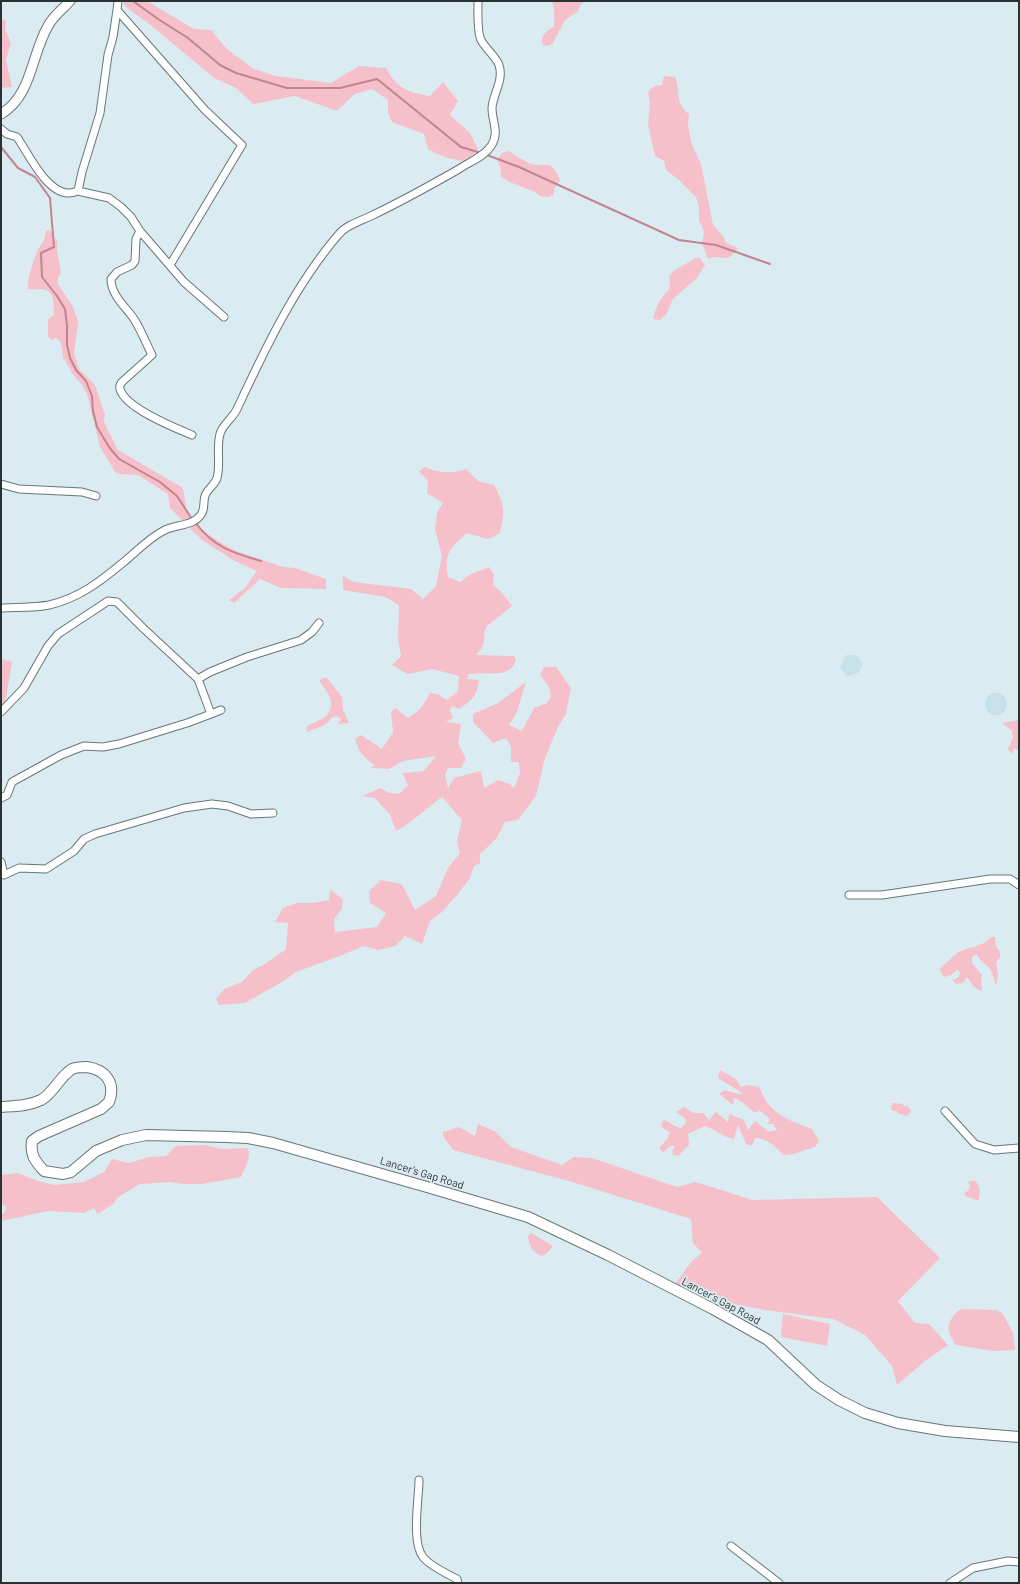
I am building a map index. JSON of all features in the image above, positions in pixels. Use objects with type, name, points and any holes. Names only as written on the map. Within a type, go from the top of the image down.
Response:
[{"type":"main road","name":"Lancer's Gap Road","points":[[1,1107],[25,1106],[41,1100],[52,1092],[72,1069],[81,1067],[97,1068],[110,1081],[111,1089],[109,1102],[101,1109],[39,1136],[32,1141],[31,1149],[33,1159],[44,1172],[63,1174],[71,1172],[96,1151],[122,1140],[146,1135],[248,1138],[273,1143],[427,1186],[528,1217],[608,1255],[713,1309],[768,1340],[816,1385],[839,1400],[865,1413],[898,1423],[945,1431],[1019,1437]]},
{"type":"street","points":[[1,114],[6,112],[19,98],[32,69],[47,27],[70,1]]},
{"type":"street","points":[[78,191],[82,172],[100,113],[108,55],[113,37],[118,1]]},
{"type":"street","points":[[1,608],[49,605],[86,591],[102,580],[142,545],[164,530],[194,521],[201,515],[205,504],[204,498],[208,490],[217,479],[220,433],[236,412],[244,391],[271,338],[305,280],[340,232],[403,200],[455,171],[483,154],[491,146],[496,129],[492,106],[500,83],[499,63],[487,51],[479,38],[478,1]]},
{"type":"street","points":[[117,10],[205,110],[242,145],[170,265]]},
{"type":"street","points":[[1,129],[7,134],[17,137],[39,172],[56,190],[68,194],[78,191],[110,198],[121,207],[131,217],[140,231],[184,282],[224,317]]},
{"type":"street","points":[[140,231],[136,239],[135,261],[132,265],[117,272],[111,279],[111,286],[134,319],[152,355],[123,380],[120,385],[120,389],[125,397],[139,409],[162,422],[192,435]]},
{"type":"street","points":[[1,484],[19,489],[82,492],[96,496]]},
{"type":"street","points":[[1,712],[24,688],[48,646],[58,634],[108,601],[117,602],[198,678],[211,714]]},
{"type":"street","points":[[198,678],[247,657],[301,640],[312,632],[319,623]]},
{"type":"street","points":[[1,798],[7,794],[12,782],[61,755],[84,746],[119,744],[187,723],[221,710]]},
{"type":"street","points":[[1,862],[4,875],[19,868],[46,869],[74,851],[84,839],[95,834],[184,808],[219,804],[251,814],[273,813]]},
{"type":"street","points":[[850,895],[882,895],[990,879],[1010,879],[1019,885]]},
{"type":"street","points":[[945,1111],[975,1144],[994,1150],[1019,1148]]},
{"type":"street","points":[[419,1480],[416,1517],[418,1544],[422,1557],[457,1579],[458,1583]]},
{"type":"street","points":[[731,1546],[779,1583]]},
{"type":"street","points":[[950,1583],[973,1568],[1008,1561],[1019,1562]]},
{"type":"shaded area","points":[[123,1],[147,1],[194,29],[211,30],[227,49],[254,69],[276,76],[331,83],[359,66],[386,68],[394,81],[399,85],[409,91],[430,96],[443,82],[458,101],[450,115],[470,133],[478,149],[474,155],[462,161],[444,157],[428,149],[424,134],[392,122],[388,112],[388,100],[372,89],[355,94],[337,111],[295,96],[253,104],[236,88],[214,78],[153,27],[126,7]]},
{"type":"shaded area","points":[[552,1],[583,1],[577,12],[565,20],[553,43],[547,46],[542,44],[542,38],[554,27],[554,9]]},
{"type":"shaded area","points":[[1,18],[6,21],[5,29],[11,43],[6,60],[12,87],[1,88]]},
{"type":"shaded area","points":[[664,76],[675,77],[681,106],[689,114],[688,126],[692,145],[701,164],[713,225],[723,236],[726,243],[738,248],[730,257],[713,257],[708,259],[702,243],[704,231],[699,220],[699,207],[696,197],[679,180],[666,170],[664,161],[655,156],[648,125],[650,103],[648,92],[654,86],[662,85]]},
{"type":"shaded area","points":[[509,151],[529,163],[546,165],[553,168],[560,180],[554,189],[554,195],[548,197],[540,196],[535,192],[501,177],[500,166],[497,160],[502,153]]},
{"type":"shaded area","points":[[50,230],[57,241],[57,251],[61,272],[58,278],[58,284],[72,305],[77,317],[78,323],[74,353],[79,369],[95,385],[105,415],[104,422],[118,450],[183,488],[187,514],[201,529],[218,541],[236,551],[283,567],[295,568],[326,579],[326,589],[281,588],[260,579],[234,603],[229,600],[245,588],[257,571],[233,560],[202,540],[170,508],[168,494],[138,475],[118,474],[115,472],[100,447],[87,394],[63,357],[61,343],[57,338],[51,340],[48,336],[48,319],[54,315],[53,298],[46,290],[28,289],[29,275],[34,260],[44,240],[46,231]]},
{"type":"shaded area","points":[[696,258],[700,258],[705,265],[697,278],[673,299],[667,313],[660,320],[653,319],[659,303],[669,290],[669,276],[675,270]]},
{"type":"shaded area","points":[[425,467],[435,471],[446,472],[456,472],[466,469],[478,481],[494,485],[498,492],[503,508],[503,519],[500,533],[488,539],[467,533],[452,547],[448,556],[447,569],[448,577],[460,582],[471,574],[489,567],[494,574],[493,585],[502,593],[512,606],[487,626],[484,632],[483,645],[476,655],[514,656],[516,660],[513,666],[503,672],[469,674],[467,679],[479,680],[477,690],[473,698],[459,709],[452,706],[450,711],[453,718],[446,722],[461,724],[458,743],[466,759],[461,768],[448,768],[445,775],[448,788],[454,778],[481,771],[484,788],[498,780],[510,784],[514,788],[520,773],[519,762],[511,762],[511,747],[506,738],[493,743],[473,722],[473,714],[498,703],[526,682],[517,712],[509,725],[522,731],[534,708],[547,703],[551,697],[549,687],[540,674],[544,667],[556,667],[571,688],[566,714],[558,727],[545,758],[536,796],[518,820],[505,822],[496,839],[480,854],[480,863],[474,866],[470,878],[442,912],[430,921],[422,944],[405,936],[395,946],[378,950],[363,946],[296,972],[282,982],[245,1003],[219,1005],[216,999],[224,989],[242,982],[253,970],[265,964],[286,949],[288,923],[275,922],[283,908],[297,903],[313,903],[329,900],[330,889],[343,900],[342,909],[334,919],[335,932],[377,927],[386,913],[370,903],[369,891],[381,880],[401,884],[415,910],[436,896],[448,868],[460,853],[457,841],[462,820],[442,797],[396,831],[390,815],[375,798],[363,796],[380,788],[389,793],[399,794],[408,785],[402,772],[424,771],[436,756],[403,761],[389,769],[371,768],[375,765],[362,754],[355,739],[361,735],[382,749],[393,732],[391,712],[395,708],[408,718],[422,707],[430,693],[437,694],[447,700],[458,691],[459,676],[432,669],[407,674],[392,665],[401,656],[398,638],[399,605],[385,597],[343,590],[343,576],[354,582],[411,589],[423,599],[436,586],[442,556],[435,529],[437,512],[443,503],[427,493],[428,481],[419,471]]},
{"type":"shaded area","points":[[846,655],[857,655],[863,664],[858,673],[847,676],[840,667]]},
{"type":"shaded area","points":[[1,659],[12,662],[6,698],[1,706]]},
{"type":"shaded area","points":[[323,678],[327,678],[342,697],[343,710],[349,723],[338,724],[341,719],[334,717],[324,725],[307,732],[306,727],[324,718],[331,707],[328,693],[319,681]]},
{"type":"shaded area","points":[[996,693],[1004,696],[1007,704],[1004,712],[996,715],[988,712],[985,704],[988,696]]},
{"type":"shaded area","points":[[1019,720],[1019,751],[1014,748],[1012,754],[1008,749],[1013,737],[1012,731],[1002,723]]},
{"type":"shaded area","points":[[991,937],[995,937],[996,947],[1000,952],[1000,957],[996,962],[998,974],[996,986],[990,969],[981,961],[977,954],[972,957],[972,963],[982,975],[982,992],[974,987],[967,977],[963,983],[956,984],[953,980],[959,977],[960,972],[957,970],[951,975],[944,977],[939,969],[954,956],[961,951],[987,941]]},
{"type":"shaded area","points":[[720,1070],[736,1079],[741,1087],[748,1085],[759,1087],[767,1102],[779,1114],[812,1129],[819,1141],[815,1147],[792,1154],[783,1155],[778,1149],[763,1139],[755,1138],[752,1146],[746,1144],[738,1125],[734,1139],[705,1126],[688,1134],[689,1145],[678,1156],[673,1155],[672,1151],[675,1146],[670,1146],[663,1153],[659,1148],[668,1138],[670,1132],[664,1129],[661,1125],[664,1120],[676,1127],[681,1128],[686,1123],[686,1119],[676,1112],[684,1107],[694,1113],[703,1113],[709,1120],[716,1112],[728,1122],[729,1114],[744,1120],[748,1130],[755,1121],[769,1132],[777,1130],[773,1124],[767,1124],[770,1119],[759,1110],[756,1113],[734,1098],[733,1105],[719,1094],[725,1090],[744,1094],[718,1078]]},
{"type":"shaded area","points":[[892,1103],[903,1104],[910,1109],[911,1112],[907,1116],[893,1111],[891,1109]]},
{"type":"shaded area","points":[[478,1124],[496,1132],[511,1147],[562,1165],[574,1157],[592,1158],[677,1187],[696,1182],[752,1200],[877,1197],[940,1258],[898,1301],[915,1323],[929,1324],[948,1345],[925,1361],[897,1385],[892,1366],[865,1335],[833,1319],[765,1310],[721,1302],[675,1284],[692,1261],[702,1253],[693,1243],[691,1219],[569,1181],[453,1150],[443,1136],[443,1132],[459,1127],[475,1136]]},
{"type":"shaded area","points":[[205,1145],[222,1149],[248,1148],[248,1160],[241,1177],[202,1184],[170,1182],[140,1184],[118,1197],[113,1204],[98,1214],[94,1208],[84,1213],[48,1211],[1,1221],[1,1215],[5,1212],[6,1206],[1,1204],[1,1175],[18,1173],[38,1181],[54,1185],[84,1182],[104,1172],[112,1159],[129,1163],[149,1157],[166,1156],[176,1146]]},
{"type":"shaded area","points":[[974,1180],[980,1189],[979,1200],[965,1196],[965,1192],[968,1191],[970,1186],[968,1182]]},
{"type":"shaded area","points":[[531,1233],[553,1246],[547,1253],[542,1256],[533,1251],[528,1240],[528,1236]]},
{"type":"shaded area","points":[[962,1309],[996,1310],[1002,1313],[1013,1332],[1015,1350],[993,1351],[956,1345],[950,1335],[949,1325],[955,1313]]},
{"type":"shaded area","points":[[783,1314],[830,1324],[827,1346],[781,1337]]},
{"type":"waterway","points":[[133,1],[188,38],[220,65],[236,73],[287,88],[340,88],[377,79],[461,147],[481,153]]},
{"type":"waterway","points":[[1,147],[18,168],[35,177],[50,198],[54,247],[41,253],[42,277],[65,309],[67,345],[70,358],[76,370],[86,381],[92,396],[93,411],[97,427],[109,447],[119,459],[160,482],[177,496],[192,519]]},
{"type":"waterway","points":[[487,155],[519,167],[679,240],[716,245],[770,264]]},
{"type":"waterway","points":[[195,522],[209,538],[224,548],[261,561]]}]
